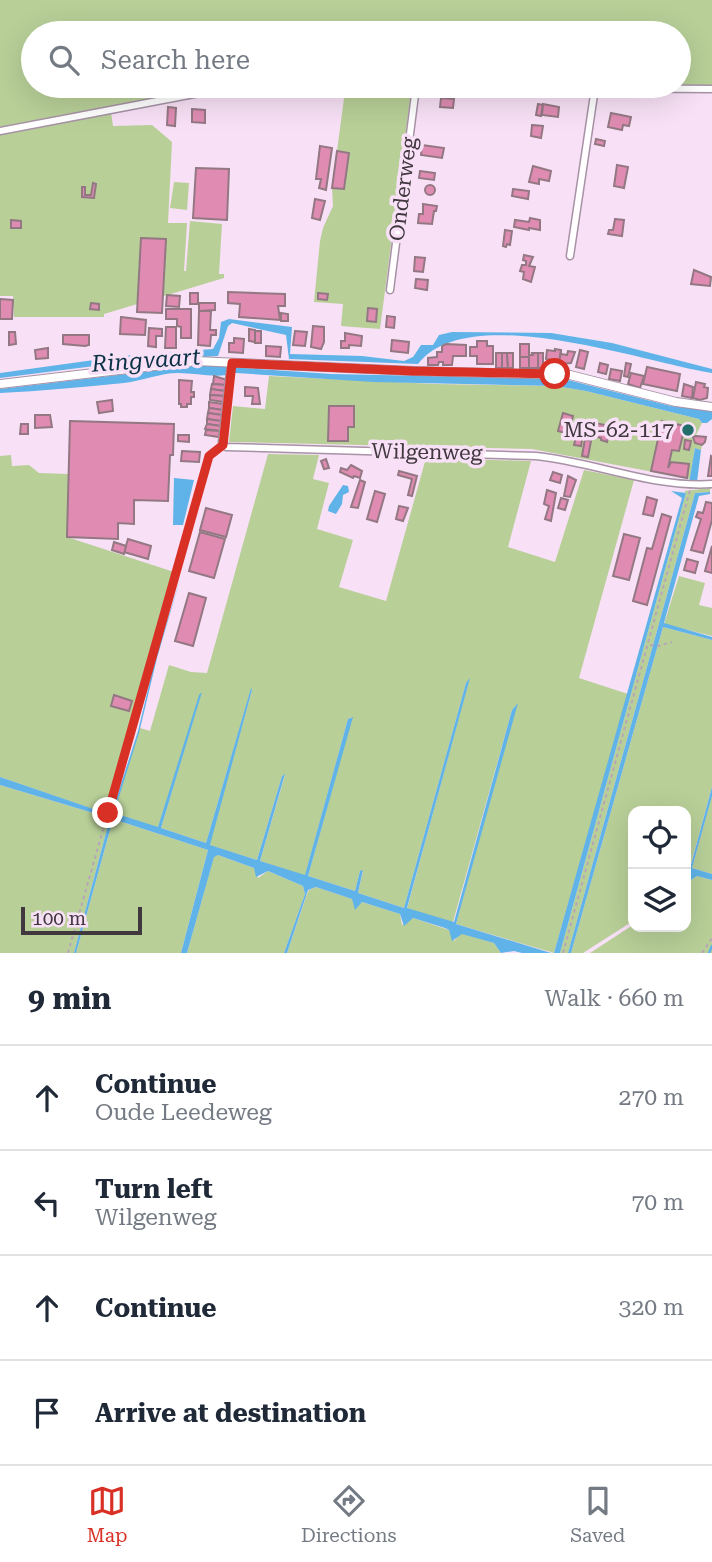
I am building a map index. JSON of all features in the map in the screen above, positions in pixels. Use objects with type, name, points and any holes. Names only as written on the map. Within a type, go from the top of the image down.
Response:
[{"type":"street","points":[[691,89],[712,89]]},
{"type":"street","points":[[0,131],[173,98]]},
{"type":"street","name":"Onderweg","points":[[390,290],[415,98]]},
{"type":"street","points":[[570,256],[594,98]]},
{"type":"street","points":[[0,384],[196,361],[231,365],[569,375],[676,402],[712,407]]},
{"type":"street","points":[[223,445],[231,365]]},
{"type":"street","name":"Wilgenweg","points":[[223,445],[536,456],[567,460],[662,482],[712,485]]},
{"type":"path","points":[[68,953],[209,456],[223,445]]},
{"type":"path","points":[[563,953],[691,485]]},
{"type":"path","points":[[649,644],[658,646],[672,642]]},
{"type":"path","points":[[702,953],[712,938]]},
{"type":"green space","points":[[0,0],[712,0],[712,87],[691,86],[691,21],[21,21],[21,98],[153,98],[0,128]]},
{"type":"green space","points":[[344,98],[410,98],[380,329],[341,326],[343,304],[314,302],[320,241],[333,206],[332,188]]},
{"type":"green space","points":[[111,112],[113,126],[152,125],[172,142],[168,223],[187,223],[184,271],[190,221],[222,224],[219,274],[224,274],[224,278],[104,314],[104,317],[14,317],[13,296],[0,296],[0,134]]},
{"type":"green space","points":[[174,182],[189,183],[187,210],[170,208]]},
{"type":"green space","points":[[269,376],[435,384],[556,386],[699,419],[702,423],[693,441],[702,445],[701,450],[695,448],[690,479],[532,449],[229,442],[233,406],[265,409]]},
{"type":"green space","points":[[268,454],[319,455],[313,479],[329,483],[317,529],[353,540],[339,587],[386,601],[426,458],[531,461],[508,547],[555,562],[584,470],[634,480],[579,678],[628,694],[554,953],[456,924],[516,705],[512,710],[453,922],[407,909],[469,680],[404,908],[358,893],[363,871],[360,871],[355,891],[308,876],[352,717],[348,719],[305,876],[260,861],[285,775],[282,776],[257,860],[209,845],[251,689],[206,843],[161,828],[201,693],[158,828],[113,813],[140,728],[150,731],[169,665],[191,672],[207,673]]},
{"type":"green space","points":[[11,455],[12,466],[29,465],[39,473],[69,474],[67,537],[174,572],[107,814],[0,777],[0,456]]},
{"type":"green space","points":[[710,488],[710,492],[695,493],[568,953],[560,953],[686,493],[684,491]]},
{"type":"green space","points":[[679,576],[705,583],[699,605],[712,608],[712,636],[664,624]]},
{"type":"green space","points":[[663,627],[712,640],[712,787],[691,864],[691,806],[628,806],[628,924],[583,953],[571,953]]},
{"type":"green space","points":[[0,785],[110,818],[74,953],[0,953]]},
{"type":"green space","points":[[712,795],[712,874],[692,868]]},
{"type":"green space","points":[[113,819],[208,850],[181,953],[76,953]]},
{"type":"green space","points":[[218,855],[254,868],[258,878],[268,871],[303,886],[305,894],[284,953],[187,953],[214,856]]},
{"type":"green space","points":[[697,876],[712,880],[712,953],[590,953],[628,928],[628,932],[691,932],[691,880]]},
{"type":"green space","points":[[316,887],[352,899],[357,906],[362,902],[400,914],[402,925],[413,918],[449,930],[454,941],[461,933],[494,943],[501,953],[287,953],[307,894]]},
{"type":"water","name":"Ringvaart","points":[[229,319],[292,327],[290,354],[362,356],[404,361],[413,357],[421,345],[433,345],[439,335],[452,332],[551,333],[612,343],[712,369],[712,373],[558,340],[515,336],[475,337],[442,345],[418,364],[289,359],[286,335],[232,323],[228,326],[218,356],[126,362],[0,378],[0,373],[123,356],[213,349],[219,338],[221,322]]},
{"type":"water","points":[[202,365],[331,374],[564,379],[671,406],[712,411],[712,419],[702,423],[699,419],[556,386],[373,382],[236,373],[214,376],[171,373],[124,383],[0,393],[0,389]]},
{"type":"water","points":[[695,448],[701,450],[697,482],[689,483]]},
{"type":"water","points":[[174,478],[194,480],[183,525],[173,525]]},
{"type":"water","points":[[343,485],[348,486],[349,492],[343,495],[342,504],[336,514],[328,511],[329,506]]},
{"type":"water","points":[[671,491],[686,493],[560,953],[554,953],[682,498]]},
{"type":"water","points":[[710,492],[699,496],[664,623],[712,637],[712,640],[663,627],[571,953],[568,953],[695,493]]},
{"type":"water","points":[[181,576],[139,733],[114,813],[158,827],[202,692],[161,828],[206,843],[251,688],[210,845],[257,860],[282,776],[285,774],[260,861],[305,875],[348,719],[353,717],[308,876],[355,891],[360,871],[363,870],[358,893],[404,908],[466,683],[470,678],[407,908],[454,922],[512,710],[518,703],[456,924],[551,953],[501,953],[494,943],[462,934],[452,941],[449,930],[445,928],[413,918],[404,926],[400,914],[362,902],[355,910],[352,899],[316,887],[308,890],[287,953],[284,953],[305,894],[303,886],[268,871],[256,877],[254,868],[218,855],[214,857],[187,953],[181,953],[208,850],[113,819],[74,953],[110,818],[0,785],[0,777],[111,815],[138,731],[155,660]]},
{"type":"water","points":[[712,787],[712,796],[692,868],[712,874],[712,880],[697,876],[691,880],[691,865]]},
{"type":"building","points":[[441,98],[454,99],[453,108],[440,107]]},
{"type":"building","points":[[538,104],[543,105],[541,116],[536,115]]},
{"type":"building","points":[[543,104],[559,107],[558,117],[542,115]]},
{"type":"building","points":[[168,107],[176,108],[175,126],[167,125]]},
{"type":"building","points":[[192,109],[205,110],[205,123],[192,122]]},
{"type":"building","points":[[611,113],[631,117],[629,126],[623,125],[622,130],[608,127]]},
{"type":"building","points":[[532,125],[543,126],[541,138],[531,136]]},
{"type":"building","points":[[596,139],[605,141],[604,146],[595,144]]},
{"type":"building","points":[[422,145],[444,148],[442,158],[421,155]]},
{"type":"building","points":[[320,146],[332,148],[326,190],[319,188],[321,179],[316,179]]},
{"type":"building","points":[[337,151],[349,153],[344,189],[332,188]]},
{"type":"building","points":[[617,165],[628,167],[624,188],[614,186]]},
{"type":"building","points":[[533,166],[551,171],[549,181],[539,179],[539,184],[529,182]]},
{"type":"building","points":[[196,168],[229,169],[227,220],[193,218]]},
{"type":"building","points":[[420,171],[435,173],[434,180],[419,178]]},
{"type":"building","points":[[93,183],[96,184],[94,198],[82,197],[82,187],[85,187],[85,195],[91,195]]},
{"type":"building","points":[[430,185],[435,190],[430,195],[425,190]]},
{"type":"building","points":[[513,189],[529,191],[528,199],[512,196]]},
{"type":"building","points":[[315,199],[325,201],[320,220],[312,218]]},
{"type":"building","points":[[423,204],[437,206],[432,224],[418,223],[419,214],[423,214]]},
{"type":"building","points":[[530,218],[540,220],[540,230],[514,227],[515,220],[529,222]]},
{"type":"building","points":[[615,219],[624,220],[622,236],[608,234],[609,230],[613,230]]},
{"type":"building","points":[[11,220],[21,221],[21,228],[11,228]]},
{"type":"building","points":[[505,230],[512,231],[510,245],[507,244],[506,247],[503,246]]},
{"type":"building","points":[[141,238],[166,239],[162,313],[137,312]]},
{"type":"building","points":[[524,255],[533,257],[529,266],[535,267],[531,282],[523,279],[524,272],[520,271],[522,265],[526,265]]},
{"type":"building","points":[[415,257],[425,258],[423,272],[414,271]]},
{"type":"building","points":[[694,270],[711,277],[710,286],[691,284]]},
{"type":"building","points":[[416,279],[428,280],[427,290],[415,288]]},
{"type":"building","points":[[228,292],[285,294],[285,306],[278,306],[280,320],[239,317],[240,304],[228,303]]},
{"type":"building","points":[[190,293],[198,293],[198,304],[190,304]]},
{"type":"building","points":[[318,293],[328,294],[327,300],[318,299]]},
{"type":"building","points":[[167,295],[180,296],[179,307],[166,306]]},
{"type":"building","points":[[0,299],[13,300],[12,319],[0,319]]},
{"type":"building","points":[[91,303],[99,304],[99,310],[90,309]]},
{"type":"building","points":[[199,303],[215,303],[215,310],[199,311]]},
{"type":"building","points":[[368,308],[377,309],[376,322],[367,321]]},
{"type":"building","points":[[166,309],[191,309],[191,338],[181,338],[181,327],[177,326],[177,319],[166,319]]},
{"type":"building","points":[[199,311],[211,311],[210,330],[216,330],[216,335],[211,335],[210,346],[198,345]]},
{"type":"building","points":[[281,313],[288,314],[288,321],[281,321]]},
{"type":"building","points":[[387,316],[395,317],[394,328],[386,327]]},
{"type":"building","points":[[121,317],[146,320],[145,335],[120,334]]},
{"type":"building","points":[[313,326],[324,327],[321,349],[311,347]]},
{"type":"building","points":[[166,327],[176,327],[176,348],[165,348]]},
{"type":"building","points":[[149,328],[162,329],[162,336],[156,336],[156,347],[148,346]]},
{"type":"building","points":[[249,329],[255,330],[255,342],[249,341]]},
{"type":"building","points":[[255,331],[261,331],[261,343],[255,343]]},
{"type":"building","points":[[295,331],[307,332],[305,346],[293,345]]},
{"type":"building","points":[[9,332],[15,332],[16,344],[9,345]]},
{"type":"building","points":[[345,333],[362,336],[361,346],[349,345],[349,348],[341,348]]},
{"type":"building","points":[[63,335],[89,335],[89,345],[63,344]]},
{"type":"building","points":[[234,338],[244,339],[243,353],[229,352],[229,343],[234,343]]},
{"type":"building","points":[[392,340],[409,342],[408,353],[391,351]]},
{"type":"building","points":[[477,341],[487,341],[487,346],[493,346],[493,364],[477,364],[477,356],[470,356],[470,347],[477,347]]},
{"type":"building","points":[[520,344],[529,344],[529,357],[520,357]]},
{"type":"building","points":[[466,345],[466,356],[453,356],[452,365],[439,362],[438,365],[428,365],[428,358],[437,357],[437,352],[442,352],[442,346]]},
{"type":"building","points":[[266,346],[281,347],[280,357],[266,356]]},
{"type":"building","points":[[48,348],[48,358],[36,359],[35,350]]},
{"type":"building","points":[[547,350],[561,350],[559,364],[546,359]]},
{"type":"building","points":[[561,350],[561,354],[567,355],[568,351],[575,352],[571,363],[559,364]]},
{"type":"building","points":[[580,350],[588,352],[584,369],[576,367]]},
{"type":"building","points":[[496,353],[502,353],[502,368],[496,368]]},
{"type":"building","points":[[502,353],[507,353],[508,368],[502,368]]},
{"type":"building","points":[[507,353],[513,353],[513,368],[508,368]]},
{"type":"building","points":[[532,353],[538,353],[538,368],[529,368],[529,355],[533,355]]},
{"type":"building","points":[[538,353],[543,353],[543,368],[538,368]]},
{"type":"building","points":[[520,357],[529,357],[529,368],[520,368]]},
{"type":"building","points":[[600,363],[608,365],[606,374],[598,372]]},
{"type":"building","points":[[626,363],[631,364],[628,377],[624,376]]},
{"type":"building","points":[[647,367],[680,374],[677,391],[643,384]]},
{"type":"building","points":[[611,369],[622,371],[620,381],[609,379]]},
{"type":"building","points":[[631,373],[644,376],[640,388],[628,384]]},
{"type":"building","points":[[214,376],[227,380],[226,385],[213,384]]},
{"type":"building","points":[[179,380],[192,381],[191,392],[194,392],[194,397],[191,397],[191,404],[187,404],[187,407],[181,407],[179,404]]},
{"type":"building","points":[[696,382],[705,384],[704,387],[708,388],[707,398],[693,398]]},
{"type":"building","points":[[212,384],[226,385],[225,391],[211,389]]},
{"type":"building","points":[[684,384],[693,387],[692,398],[682,396]]},
{"type":"building","points":[[245,387],[258,388],[260,404],[252,404],[253,396],[245,396]]},
{"type":"building","points":[[211,389],[225,391],[225,396],[210,395]]},
{"type":"building","points":[[210,395],[225,396],[224,402],[210,400]]},
{"type":"building","points":[[112,400],[113,411],[99,413],[97,402]]},
{"type":"building","points":[[209,402],[224,404],[223,410],[209,408]]},
{"type":"building","points":[[329,406],[354,406],[354,427],[348,427],[348,441],[328,441]]},
{"type":"building","points":[[209,408],[223,410],[222,415],[208,413]]},
{"type":"building","points":[[208,413],[222,415],[221,421],[207,419]]},
{"type":"building","points":[[563,413],[573,416],[569,434],[558,431]]},
{"type":"building","points":[[35,415],[50,415],[52,427],[35,428]]},
{"type":"building","points":[[207,419],[221,421],[221,426],[207,424]]},
{"type":"building","points":[[70,421],[174,424],[168,501],[134,500],[134,524],[118,523],[118,539],[67,537]]},
{"type":"building","points":[[662,421],[685,426],[679,451],[672,450],[668,468],[671,462],[689,464],[687,478],[651,471]]},
{"type":"building","points":[[595,423],[605,425],[604,431],[609,432],[607,442],[589,432],[591,425],[595,426]]},
{"type":"building","points":[[21,424],[28,424],[28,434],[20,434]]},
{"type":"building","points":[[207,424],[221,426],[220,431],[205,429]]},
{"type":"building","points":[[206,430],[220,431],[219,437],[205,435]]},
{"type":"building","points":[[577,433],[583,435],[581,446],[574,445]]},
{"type":"building","points":[[178,435],[189,435],[189,442],[178,441]]},
{"type":"building","points":[[693,437],[706,437],[702,445],[695,443]]},
{"type":"building","points":[[585,439],[591,441],[588,457],[582,456]]},
{"type":"building","points":[[685,440],[691,441],[689,450],[684,449]]},
{"type":"building","points":[[182,451],[200,452],[199,462],[181,461]]},
{"type":"building","points":[[711,456],[712,476],[708,476]]},
{"type":"building","points":[[326,459],[329,468],[324,469],[321,461]]},
{"type":"building","points":[[351,465],[362,471],[360,478],[340,472],[341,468],[347,470]]},
{"type":"building","points":[[399,471],[417,476],[412,496],[408,495],[412,479],[398,475]]},
{"type":"building","points":[[553,472],[562,475],[560,483],[550,480]]},
{"type":"building","points":[[568,476],[576,480],[570,497],[564,496]]},
{"type":"building","points":[[360,480],[365,482],[358,508],[351,507]]},
{"type":"building","points":[[547,490],[556,493],[551,521],[545,519],[549,506],[544,504]]},
{"type":"building","points":[[375,491],[385,494],[377,522],[367,519]]},
{"type":"building","points":[[647,497],[657,500],[653,516],[643,514]]},
{"type":"building","points":[[561,498],[568,500],[565,510],[558,508]]},
{"type":"building","points":[[706,502],[712,503],[712,520],[703,553],[691,550],[701,519],[696,517],[698,512],[703,513]]},
{"type":"building","points":[[399,506],[408,508],[403,521],[396,519]]},
{"type":"building","points":[[206,508],[232,515],[226,537],[200,530]]},
{"type":"building","points":[[662,514],[671,517],[647,605],[633,601],[647,548],[652,549]]},
{"type":"building","points":[[200,532],[225,539],[214,578],[189,571]]},
{"type":"building","points":[[624,534],[640,538],[629,580],[613,576]]},
{"type":"building","points":[[128,539],[151,546],[148,559],[124,552]]},
{"type":"building","points":[[114,542],[126,546],[124,554],[112,550]]},
{"type":"building","points":[[712,546],[712,573],[705,571]]},
{"type":"building","points":[[687,559],[698,562],[695,573],[684,570]]},
{"type":"building","points":[[189,593],[206,598],[193,646],[175,641]]},
{"type":"building","points":[[114,695],[132,701],[129,711],[111,706]]},
{"type":"waterway","points":[[709,953],[712,946]]},
{"type":"place","name":"MS-62-117","points":[[688,430]]},
{"type":"route","points":[[108,813],[209,456],[223,445],[232,363],[555,374]]}]
